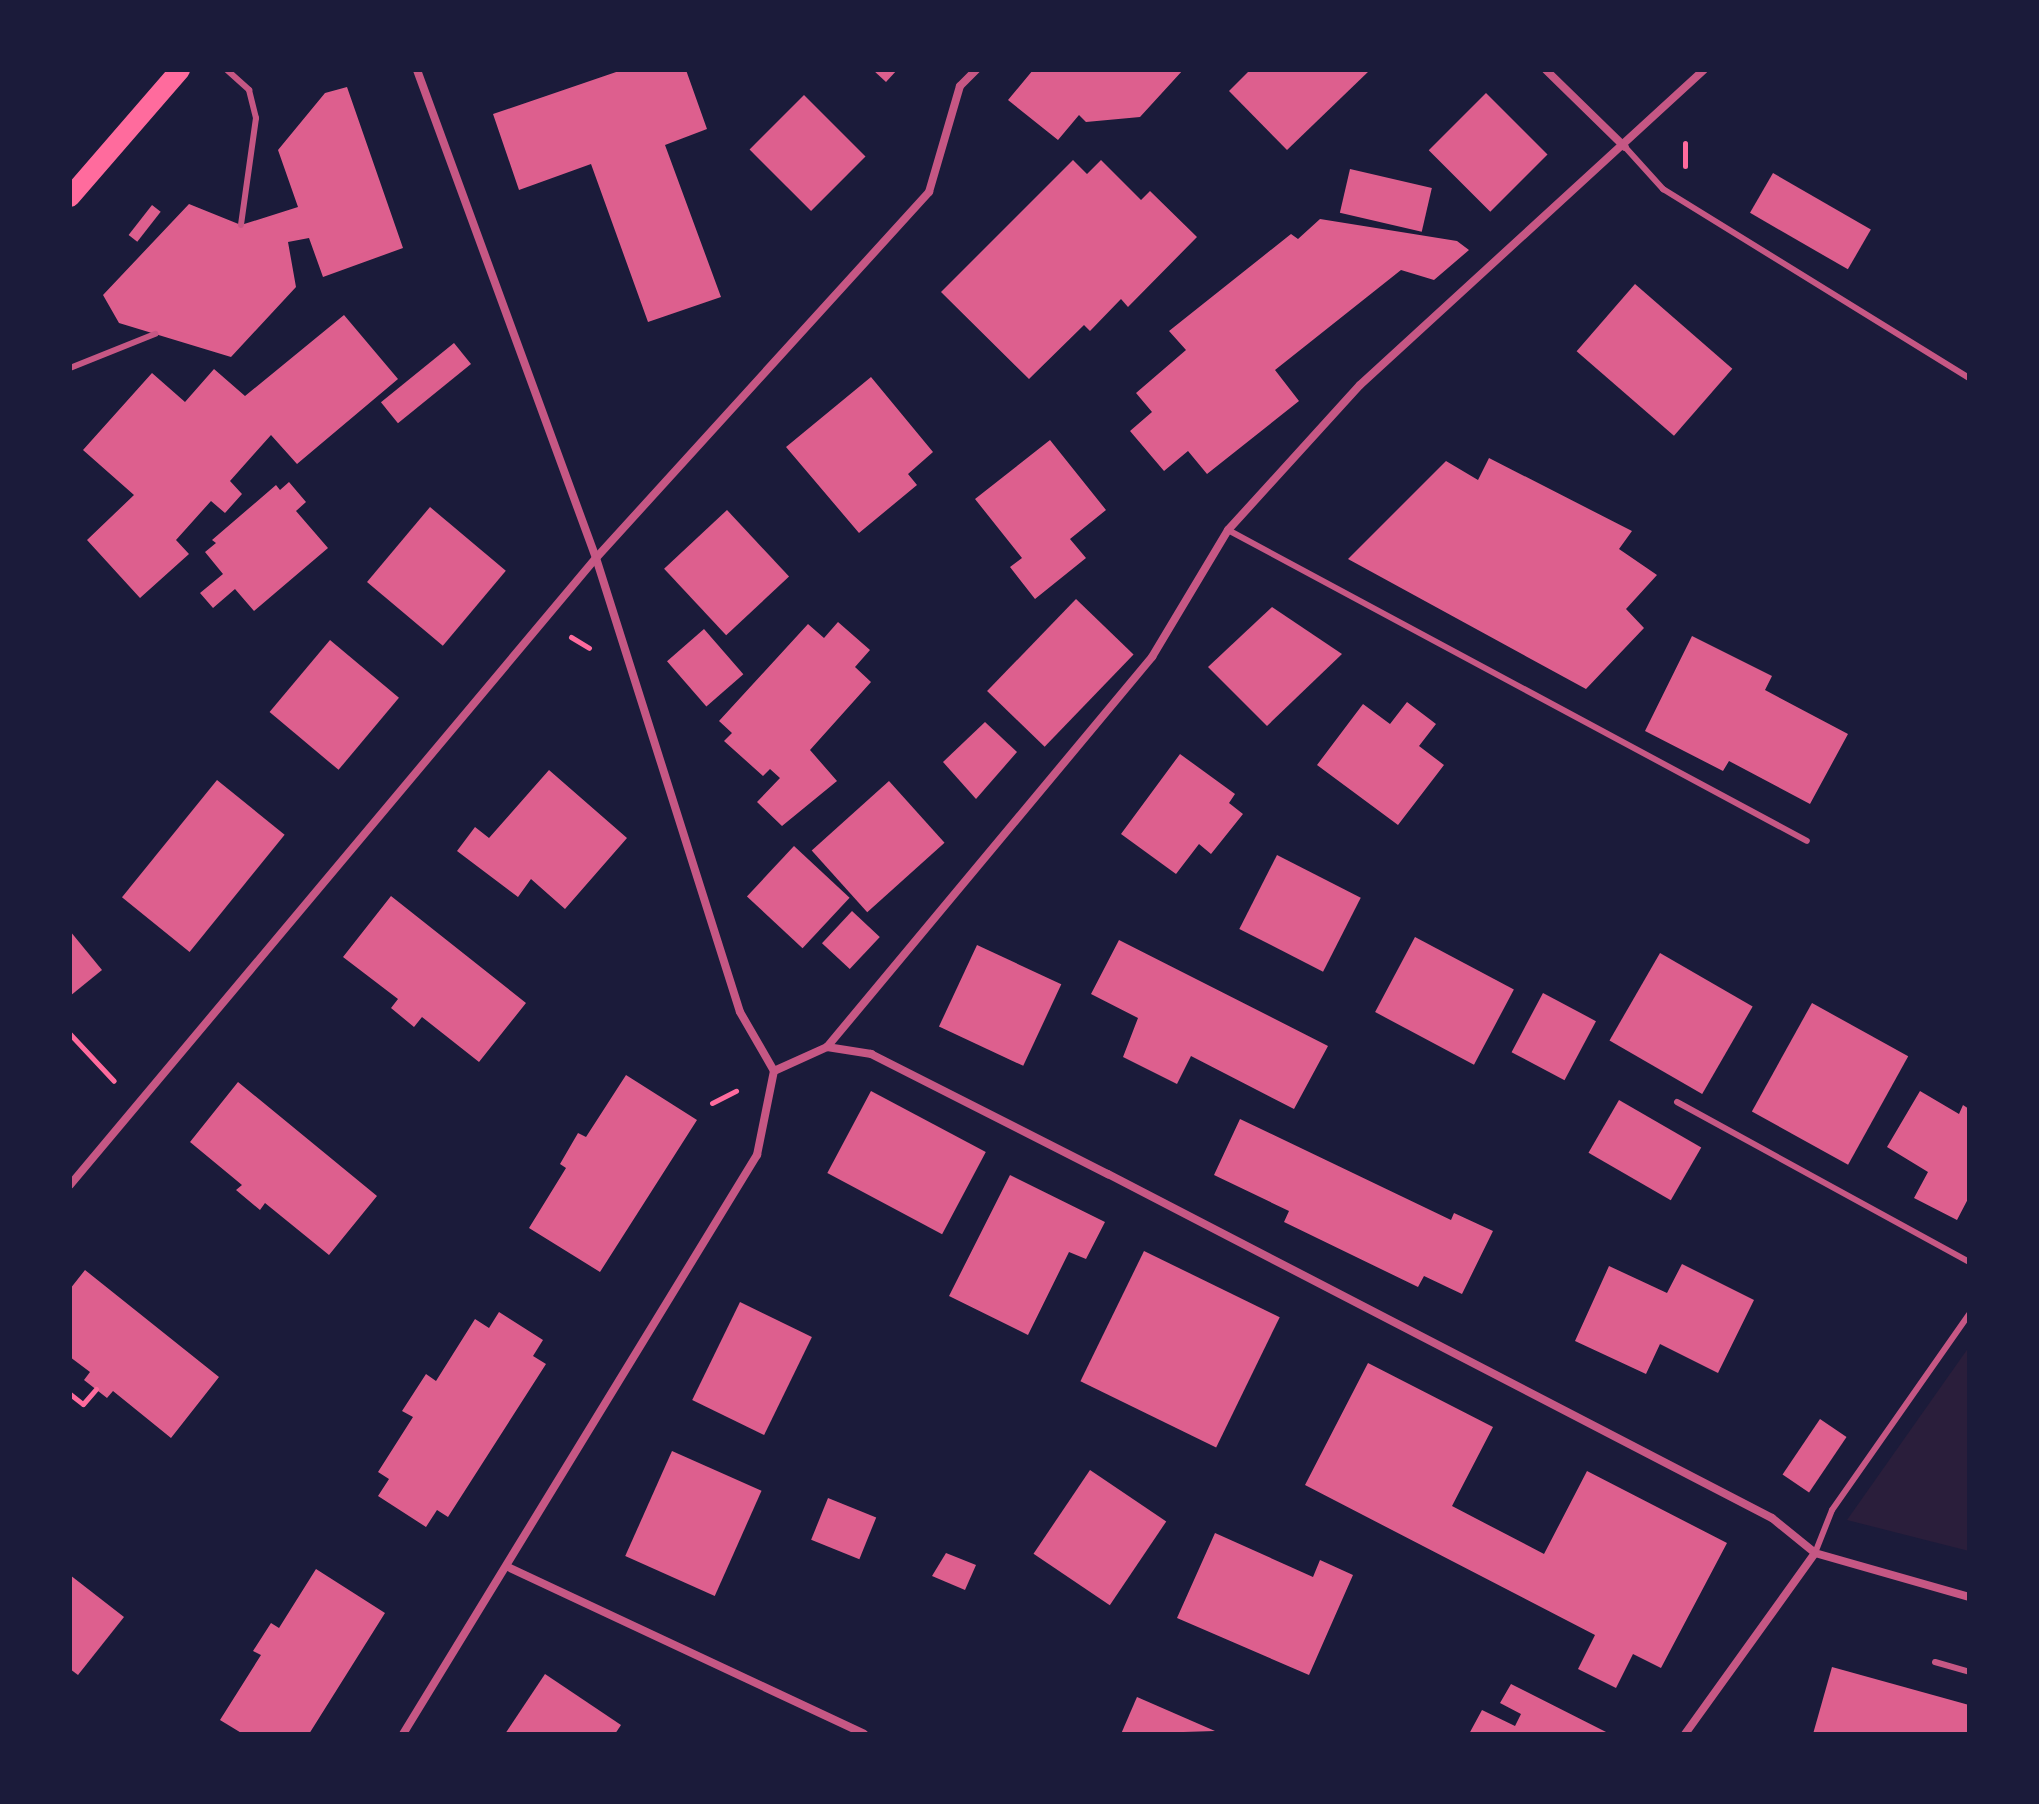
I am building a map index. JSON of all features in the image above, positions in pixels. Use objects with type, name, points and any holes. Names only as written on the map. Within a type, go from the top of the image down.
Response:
[{"type":"main road","points":[[70,197],[180,70]]},
{"type":"street","points":[[403,1734],[508,1567],[757,1155],[774,1071],[740,1012],[596,558],[417,70]]},
{"type":"street","points":[[70,1185],[596,558],[929,192],[960,86],[976,70]]},
{"type":"street","points":[[1546,70],[1625,147]]},
{"type":"street","points":[[774,1071],[827,1047],[1152,657],[1228,530],[1360,385],[1625,147],[1704,70]]},
{"type":"street","points":[[827,1047],[871,1054],[1108,1174],[1772,1518],[1815,1553],[1969,1597]]},
{"type":"street","points":[[1685,1734],[1815,1553]]},
{"type":"street","points":[[508,1567],[864,1734]]},
{"type":"lane","points":[[227,70],[249,90],[256,118],[241,225]]},
{"type":"lane","points":[[1625,147],[1663,189],[1969,378]]},
{"type":"lane","points":[[70,368],[155,334]]},
{"type":"lane","points":[[1228,530],[1807,841]]},
{"type":"lane","points":[[1677,1102],[1969,1262]]},
{"type":"lane","points":[[1815,1553],[1832,1510],[1969,1314]]},
{"type":"lane","points":[[1935,1662],[1969,1672]]},
{"type":"path","points":[[70,1034],[137,1105]]},
{"type":"path","points":[[70,1394],[83,1404],[96,1389]]},
{"type":"shaded area","points":[[1969,1347],[1969,1551],[1847,1520]]},
{"type":"building","points":[[622,70],[686,70],[707,129],[665,145],[721,297],[648,322],[591,164],[519,190],[493,114]]},
{"type":"building","points":[[873,70],[897,70],[886,82]]},
{"type":"building","points":[[1033,70],[1183,70],[1140,117],[1086,122],[1079,115],[1058,140],[1008,100]]},
{"type":"building","points":[[1250,70],[1370,70],[1287,150],[1229,91]]},
{"type":"building","points":[[347,87],[403,248],[323,277],[309,238],[288,242],[296,287],[231,357],[119,323],[103,295],[189,204],[241,225],[298,207],[278,150],[325,93]]},
{"type":"building","points":[[1486,93],[1548,155],[1490,212],[1429,150]]},
{"type":"building","points":[[804,95],[866,157],[811,211],[750,149]]},
{"type":"building","points":[[1073,160],[1087,174],[1101,160],[1141,200],[1150,191],[1197,237],[1128,307],[1121,299],[1090,331],[1084,325],[1029,379],[941,292]]},
{"type":"building","points":[[1350,169],[1432,188],[1422,232],[1340,213]]},
{"type":"building","points":[[1773,173],[1871,230],[1848,269],[1750,213]]},
{"type":"building","points":[[152,205],[161,212],[137,242],[129,235]]},
{"type":"building","points":[[1320,219],[1457,241],[1469,250],[1434,280],[1401,270],[1275,370],[1299,401],[1207,474],[1188,451],[1164,471],[1130,431],[1152,412],[1136,393],[1186,350],[1169,331],[1291,234],[1298,239]]},
{"type":"building","points":[[1635,284],[1732,369],[1674,436],[1577,351]]},
{"type":"building","points":[[344,315],[398,379],[297,464],[271,435],[230,481],[242,494],[225,513],[211,501],[176,540],[189,554],[140,598],[87,540],[134,495],[83,450],[152,373],[185,402],[214,369],[245,396]]},
{"type":"building","points":[[454,343],[471,364],[398,423],[381,402]]},
{"type":"building","points":[[871,377],[933,452],[908,474],[917,485],[859,533],[786,447]]},
{"type":"building","points":[[1050,440],[1106,510],[1070,539],[1086,558],[1035,599],[1010,567],[1022,558],[975,499]]},
{"type":"building","points":[[1489,458],[1632,531],[1619,549],[1657,575],[1626,609],[1644,628],[1586,689],[1348,559],[1446,461],[1478,480]]},
{"type":"building","points":[[289,482],[306,502],[296,511],[328,548],[254,611],[235,589],[213,608],[200,593],[223,574],[205,552],[216,543],[212,540],[276,485],[280,490]]},
{"type":"building","points":[[430,507],[506,571],[443,646],[367,582]]},
{"type":"building","points":[[727,510],[789,577],[726,635],[664,569]]},
{"type":"building","points":[[1076,599],[1134,655],[1045,747],[987,691]]},
{"type":"building","points":[[1272,607],[1342,654],[1267,726],[1208,667]]},
{"type":"building","points":[[838,622],[870,650],[855,667],[871,682],[810,750],[837,781],[782,826],[757,802],[780,778],[770,769],[763,776],[724,741],[732,733],[719,721],[808,624],[824,638]]},
{"type":"building","points":[[704,629],[743,674],[706,706],[667,661]]},
{"type":"building","points":[[1692,636],[1772,676],[1765,690],[1848,734],[1810,804],[1729,761],[1723,771],[1645,731]]},
{"type":"building","points":[[330,640],[399,698],[339,770],[270,712]]},
{"type":"building","points":[[1407,702],[1436,724],[1419,746],[1444,765],[1398,825],[1317,765],[1363,704],[1390,724]]},
{"type":"building","points":[[985,722],[1017,752],[976,799],[943,762]]},
{"type":"building","points":[[1180,754],[1235,794],[1229,803],[1243,814],[1211,854],[1199,844],[1176,874],[1121,834]]},
{"type":"building","points":[[549,770],[627,838],[565,909],[531,879],[518,897],[457,851],[475,827],[489,838]]},
{"type":"building","points":[[217,780],[285,835],[190,952],[122,897]]},
{"type":"building","points":[[889,781],[945,843],[867,912],[812,851]]},
{"type":"building","points":[[794,846],[850,898],[803,948],[747,896]]},
{"type":"building","points":[[1277,855],[1361,898],[1323,972],[1239,929]]},
{"type":"building","points":[[391,896],[526,1003],[479,1062],[422,1017],[414,1027],[391,1008],[398,999],[343,957]]},
{"type":"building","points":[[852,911],[880,937],[850,969],[822,943]]},
{"type":"building","points":[[70,931],[102,970],[70,996]]},
{"type":"building","points":[[1415,937],[1514,990],[1474,1065],[1375,1012]]},
{"type":"building","points":[[1119,940],[1328,1046],[1294,1109],[1191,1056],[1177,1084],[1123,1057],[1138,1018],[1091,994]]},
{"type":"building","points":[[977,945],[1061,984],[1023,1066],[939,1027]]},
{"type":"building","points":[[1660,953],[1753,1006],[1702,1094],[1610,1040]]},
{"type":"building","points":[[1543,993],[1596,1021],[1565,1080],[1512,1052]]},
{"type":"building","points":[[1812,1003],[1908,1056],[1848,1165],[1752,1111]]},
{"type":"building","points":[[626,1075],[697,1120],[600,1272],[529,1228],[566,1168],[560,1164],[578,1133],[586,1137]]},
{"type":"building","points":[[238,1082],[377,1196],[329,1255],[265,1203],[260,1210],[236,1190],[242,1185],[190,1142]]},
{"type":"building","points":[[871,1091],[986,1152],[942,1234],[827,1173]]},
{"type":"building","points":[[1920,1091],[1959,1114],[1963,1105],[1969,1109],[1969,1197],[1957,1220],[1914,1198],[1928,1172],[1887,1147]]},
{"type":"building","points":[[1619,1100],[1701,1148],[1671,1200],[1588,1153]]},
{"type":"building","points":[[1240,1119],[1451,1220],[1454,1213],[1493,1231],[1462,1294],[1424,1276],[1418,1287],[1284,1222],[1289,1211],[1214,1175]]},
{"type":"building","points":[[1010,1175],[1105,1222],[1086,1259],[1069,1252],[1028,1335],[949,1296]]},
{"type":"building","points":[[1144,1251],[1280,1317],[1216,1448],[1080,1381]]},
{"type":"building","points":[[1682,1264],[1754,1300],[1718,1373],[1660,1344],[1646,1374],[1575,1341],[1609,1266],[1667,1293]]},
{"type":"building","points":[[85,1270],[219,1377],[171,1438],[113,1391],[107,1398],[84,1380],[90,1372],[70,1357],[70,1289]]},
{"type":"building","points":[[740,1302],[812,1337],[764,1435],[692,1400]]},
{"type":"building","points":[[499,1312],[543,1340],[533,1356],[546,1364],[448,1517],[437,1510],[426,1527],[378,1496],[389,1479],[378,1472],[413,1417],[402,1411],[426,1374],[436,1381],[475,1319],[489,1328]]},
{"type":"building","points":[[1368,1363],[1493,1427],[1452,1506],[1544,1554],[1587,1471],[1727,1543],[1661,1668],[1633,1654],[1616,1688],[1578,1669],[1595,1635],[1305,1485]]},
{"type":"building","points":[[1820,1419],[1847,1437],[1809,1492],[1783,1475]]},
{"type":"building","points":[[672,1451],[762,1491],[715,1596],[625,1556]]},
{"type":"building","points":[[1090,1470],[1166,1521],[1110,1605],[1034,1554]]},
{"type":"building","points":[[828,1498],[876,1517],[859,1559],[811,1540]]},
{"type":"building","points":[[1215,1533],[1313,1577],[1320,1560],[1353,1575],[1309,1675],[1177,1618]]},
{"type":"building","points":[[946,1553],[976,1565],[965,1590],[932,1576]]},
{"type":"building","points":[[316,1569],[385,1613],[309,1734],[243,1734],[220,1720],[261,1655],[253,1651],[271,1623],[279,1628]]},
{"type":"building","points":[[70,1575],[124,1617],[78,1675],[70,1669]]},
{"type":"building","points":[[1832,1667],[1969,1705],[1969,1734],[1813,1734]]},
{"type":"building","points":[[545,1674],[621,1725],[615,1734],[505,1734]]},
{"type":"building","points":[[1511,1684],[1610,1734],[1469,1734],[1482,1710],[1515,1726],[1521,1714],[1500,1703]]},
{"type":"building","points":[[1137,1697],[1215,1731],[1121,1734]]}]
